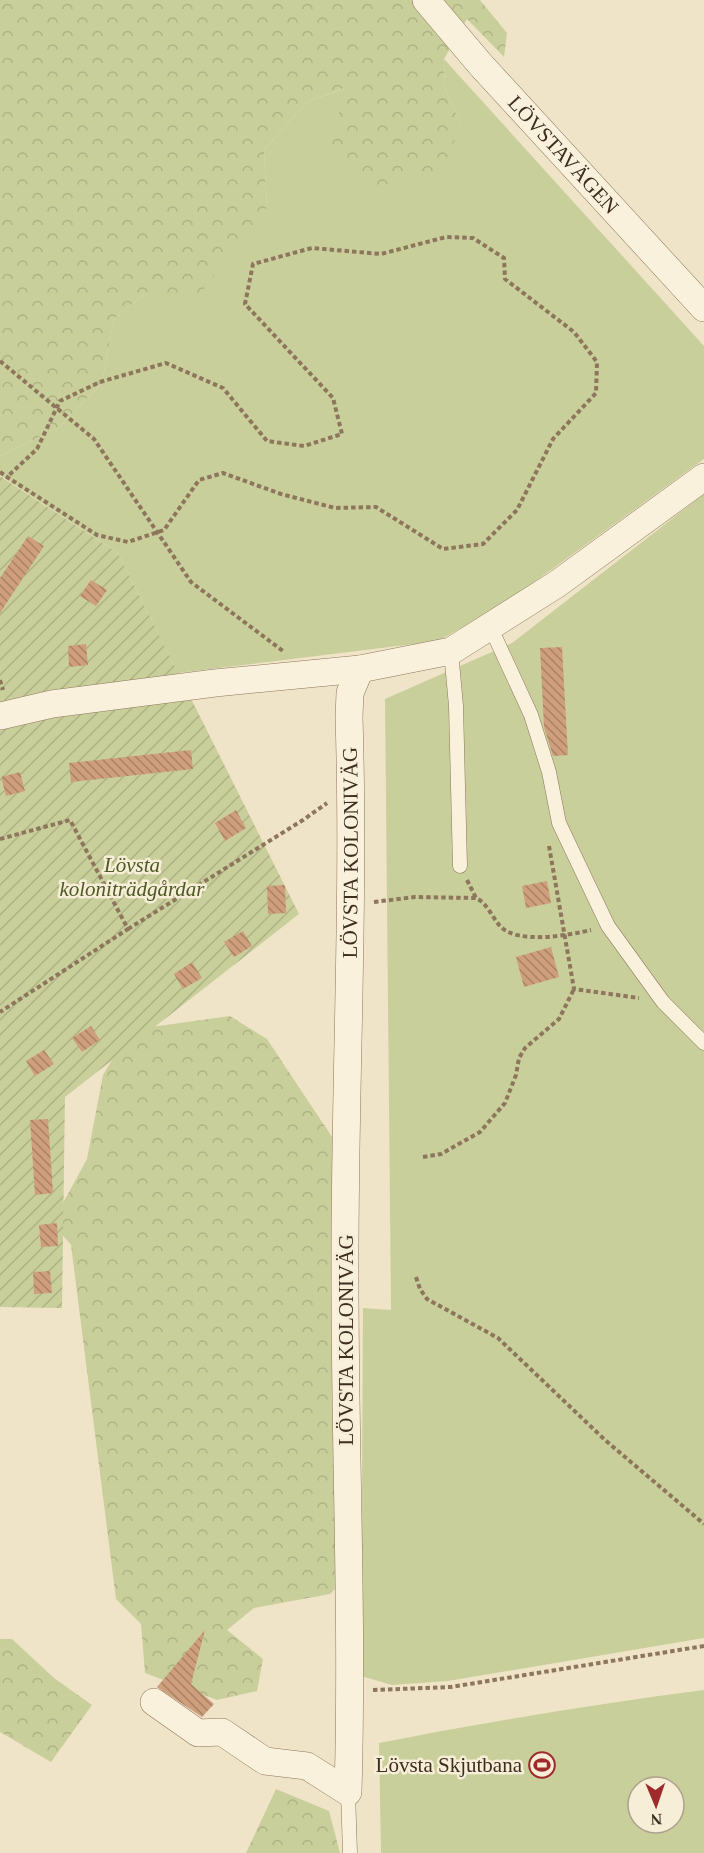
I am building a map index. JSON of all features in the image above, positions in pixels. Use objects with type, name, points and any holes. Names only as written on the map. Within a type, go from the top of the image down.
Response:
[{"type":"street","name":"LÖVSTAVÄGEN","points":[[426,0],[480,64],[704,308]]},
{"type":"street","points":[[0,716],[64,703],[215,683],[360,669],[451,651],[557,584],[704,477]]},
{"type":"street","name":"LÖVSTA KOLONIVÄG","points":[[348,1792],[351,1691],[345,1283],[357,1031],[352,903],[358,781],[349,717],[350,693],[360,669]]},
{"type":"street","points":[[154,1702],[198,1733],[222,1732],[265,1761],[307,1766],[348,1792]]},
{"type":"lane","points":[[490,626],[531,715],[549,772],[559,823],[609,926],[663,1002],[704,1043]]},
{"type":"lane","points":[[451,651],[456,706],[460,866]]},
{"type":"lane","points":[[348,1792],[350,1853]]},
{"type":"path","points":[[0,472],[7,477],[97,535],[128,542],[164,530],[199,480],[223,473],[281,494],[335,508],[376,507],[443,549],[483,543],[517,510],[553,439],[596,393],[597,362],[574,332],[505,279],[504,258],[472,238],[446,237],[381,254],[312,248],[253,264],[245,304],[333,398],[342,434],[304,446],[267,441],[222,388],[166,363],[100,382],[60,401],[37,449],[7,477]]},
{"type":"path","points":[[0,361],[94,439],[191,582],[312,674]]},
{"type":"path","points":[[0,1012],[303,820],[358,781]]},
{"type":"path","points":[[0,839],[70,820],[128,929]]},
{"type":"path","points":[[423,1156],[441,1154],[480,1132],[504,1103],[516,1075],[519,1058],[525,1048],[559,1019],[573,989],[548,850],[551,833],[559,823]]},
{"type":"path","points":[[352,903],[415,897],[476,898],[483,901],[502,929],[519,936],[564,936],[609,926]]},
{"type":"path","points":[[573,989],[663,1002]]},
{"type":"path","points":[[416,1277],[427,1299],[498,1338],[605,1440],[704,1524]]},
{"type":"path","points":[[351,1691],[451,1687],[704,1646]]},
{"type":"green space","points":[[0,0],[480,0],[507,33],[504,57],[467,19],[444,59],[445,88],[461,125],[442,170],[372,188],[330,150],[345,88],[308,101],[264,150],[267,207],[197,298],[147,292],[114,319],[102,383],[58,428],[0,456]]},
{"type":"green space","points":[[444,59],[704,346],[704,459],[508,601],[438,641],[178,673],[118,553],[0,475],[0,456],[58,428],[102,383],[114,319],[147,292],[267,207],[264,150],[308,101],[346,88],[461,125],[445,88]]},
{"type":"green space","name":"Lövsta koloniträdgårdar","points":[[0,476],[118,553],[299,914],[65,1097],[62,1308],[0,1307]]},
{"type":"green space","points":[[704,494],[704,1638],[448,1681],[392,1685],[361,1676],[363,1308],[391,1310],[385,699],[512,643]]},
{"type":"green space","points":[[230,1016],[267,1039],[334,1140],[342,1507],[366,1531],[360,1564],[330,1594],[254,1608],[227,1630],[263,1659],[257,1691],[217,1700],[145,1673],[141,1624],[116,1599],[71,1245],[52,1223],[87,1159],[103,1075],[130,1030]]},
{"type":"green space","points":[[0,1639],[12,1639],[54,1678],[92,1705],[51,1762],[0,1732]]},
{"type":"green space","name":"Lövsta Skjutbana","points":[[704,1690],[704,1853],[381,1853],[379,1743],[541,1714]]},
{"type":"green space","points":[[276,1789],[329,1811],[340,1853],[246,1853]]},
{"type":"building","points":[[28,536],[44,546],[0,613],[0,578]]},
{"type":"building","points":[[91,580],[107,590],[96,606],[80,596]]},
{"type":"building","points":[[86,644],[88,665],[69,667],[68,646]]},
{"type":"building","points":[[562,647],[568,755],[553,756],[544,727],[540,648]]},
{"type":"building","points":[[191,750],[193,769],[71,782],[69,763]]},
{"type":"building","points":[[20,772],[25,791],[6,796],[1,777]]},
{"type":"building","points":[[236,810],[246,828],[225,841],[215,823]]},
{"type":"building","points":[[547,881],[551,903],[526,908],[522,886]]},
{"type":"building","points":[[285,885],[286,913],[268,914],[267,886]]},
{"type":"building","points":[[243,931],[252,946],[234,957],[224,942]]},
{"type":"building","points":[[551,947],[559,977],[524,987],[516,957]]},
{"type":"building","points":[[192,962],[202,978],[183,989],[174,974]]},
{"type":"building","points":[[91,1026],[100,1040],[82,1052],[72,1038]]},
{"type":"building","points":[[44,1050],[54,1064],[35,1076],[26,1061]]},
{"type":"building","points":[[48,1119],[53,1193],[35,1195],[30,1120]]},
{"type":"building","points":[[57,1223],[58,1246],[41,1247],[39,1225]]},
{"type":"building","points":[[50,1271],[52,1293],[34,1294],[33,1272]]},
{"type":"building","points":[[205,1630],[191,1684],[214,1704],[202,1717],[157,1687]]},
{"type":"place","name":"Lövsta Skjutbana","points":[[542,1765]]}]
